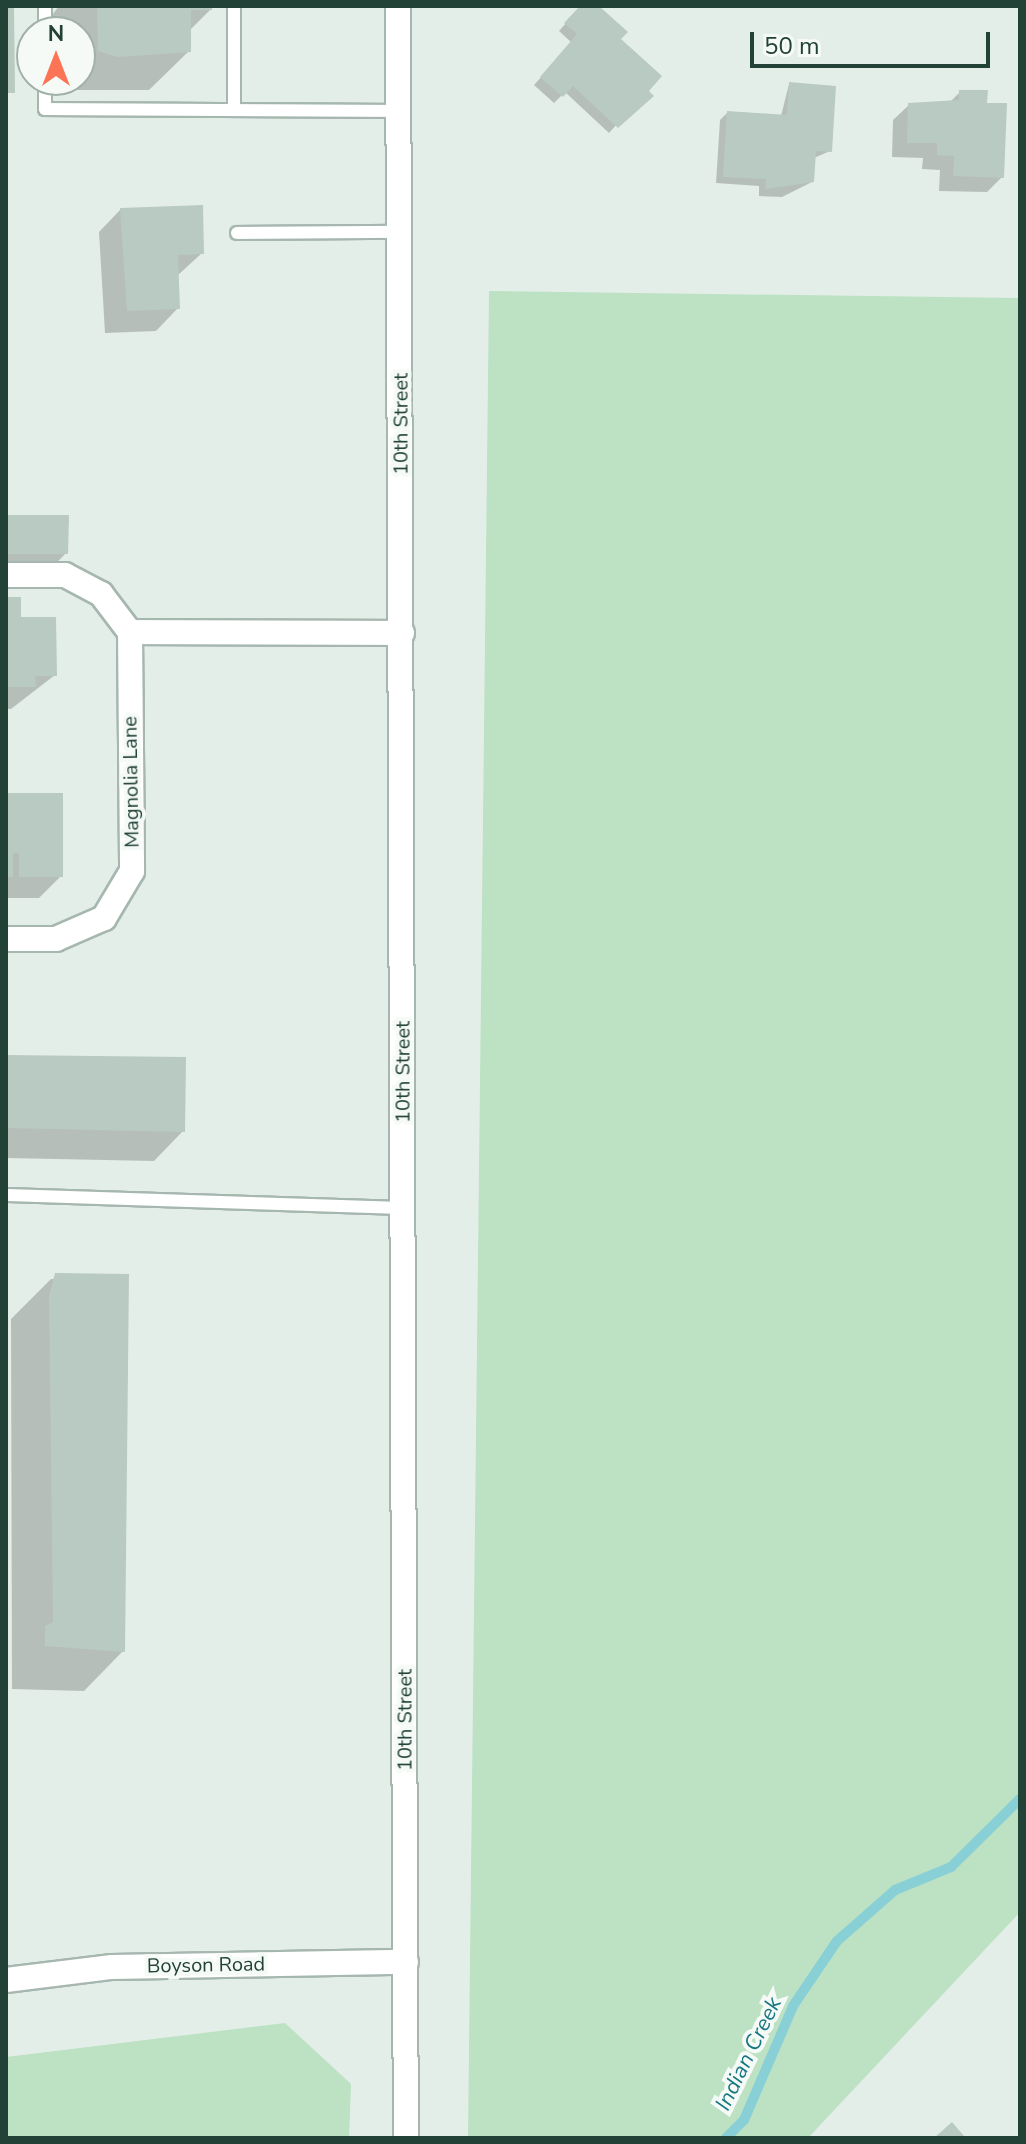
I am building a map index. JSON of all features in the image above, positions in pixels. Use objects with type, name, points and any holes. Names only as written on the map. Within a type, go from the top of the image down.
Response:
[{"type":"street","name":"10th Street","points":[[398,6],[406,2138]]},
{"type":"street","points":[[6,575],[65,575],[101,594],[130,632],[402,633]]},
{"type":"street","name":"Magnolia Lane","points":[[6,939],[56,939],[104,918],[132,871],[130,632]]},
{"type":"street","name":"Boyson Road","points":[[6,1980],[112,1967],[406,1962]]},
{"type":"lane","points":[[234,6],[234,109]]},
{"type":"lane","points":[[45,96],[45,109],[399,111]]},
{"type":"lane","points":[[237,233],[399,232]]},
{"type":"lane","points":[[6,1195],[403,1208]]},
{"type":"green space","points":[[489,291],[1020,298],[1020,1912],[808,2138],[468,2138]]},
{"type":"green space","points":[[285,2023],[351,2084],[349,2138],[6,2138],[6,2057]]},
{"type":"building","points":[[6,6],[14,6],[15,93],[6,93]]},
{"type":"building","points":[[97,6],[212,6],[212,10],[191,10],[191,52],[118,57],[98,51]]},
{"type":"building","points":[[580,6],[599,6],[628,32],[621,39],[662,76],[649,91],[654,96],[618,128],[573,86],[563,97],[540,77],[577,34],[564,23]]},
{"type":"building","points":[[789,82],[836,86],[832,152],[816,151],[814,182],[765,189],[766,179],[723,177],[727,111],[787,115]]},
{"type":"building","points":[[959,90],[988,90],[987,103],[1007,103],[1004,178],[953,176],[954,156],[937,155],[937,143],[907,143],[908,103],[959,100]]},
{"type":"building","points":[[203,205],[204,254],[178,255],[180,309],[127,311],[120,208]]},
{"type":"building","points":[[6,515],[69,515],[68,554],[6,554]]},
{"type":"building","points":[[6,597],[21,597],[21,617],[56,617],[57,676],[35,676],[36,687],[6,687]]},
{"type":"building","points":[[6,793],[63,793],[63,877],[19,877],[19,853],[13,853],[13,877],[6,877]]},
{"type":"building","points":[[6,1055],[186,1057],[185,1132],[6,1128]]},
{"type":"building","points":[[55,1273],[129,1274],[125,1652],[45,1646],[45,1626],[53,1622],[49,1296]]},
{"type":"building","points":[[952,2122],[964,2136],[972,2138],[934,2138]]},
{"type":"waterway","name":"Indian Creek","points":[[726,2138],[744,2120],[793,2006],[837,1941],[895,1890],[951,1867],[1020,1799]]}]
